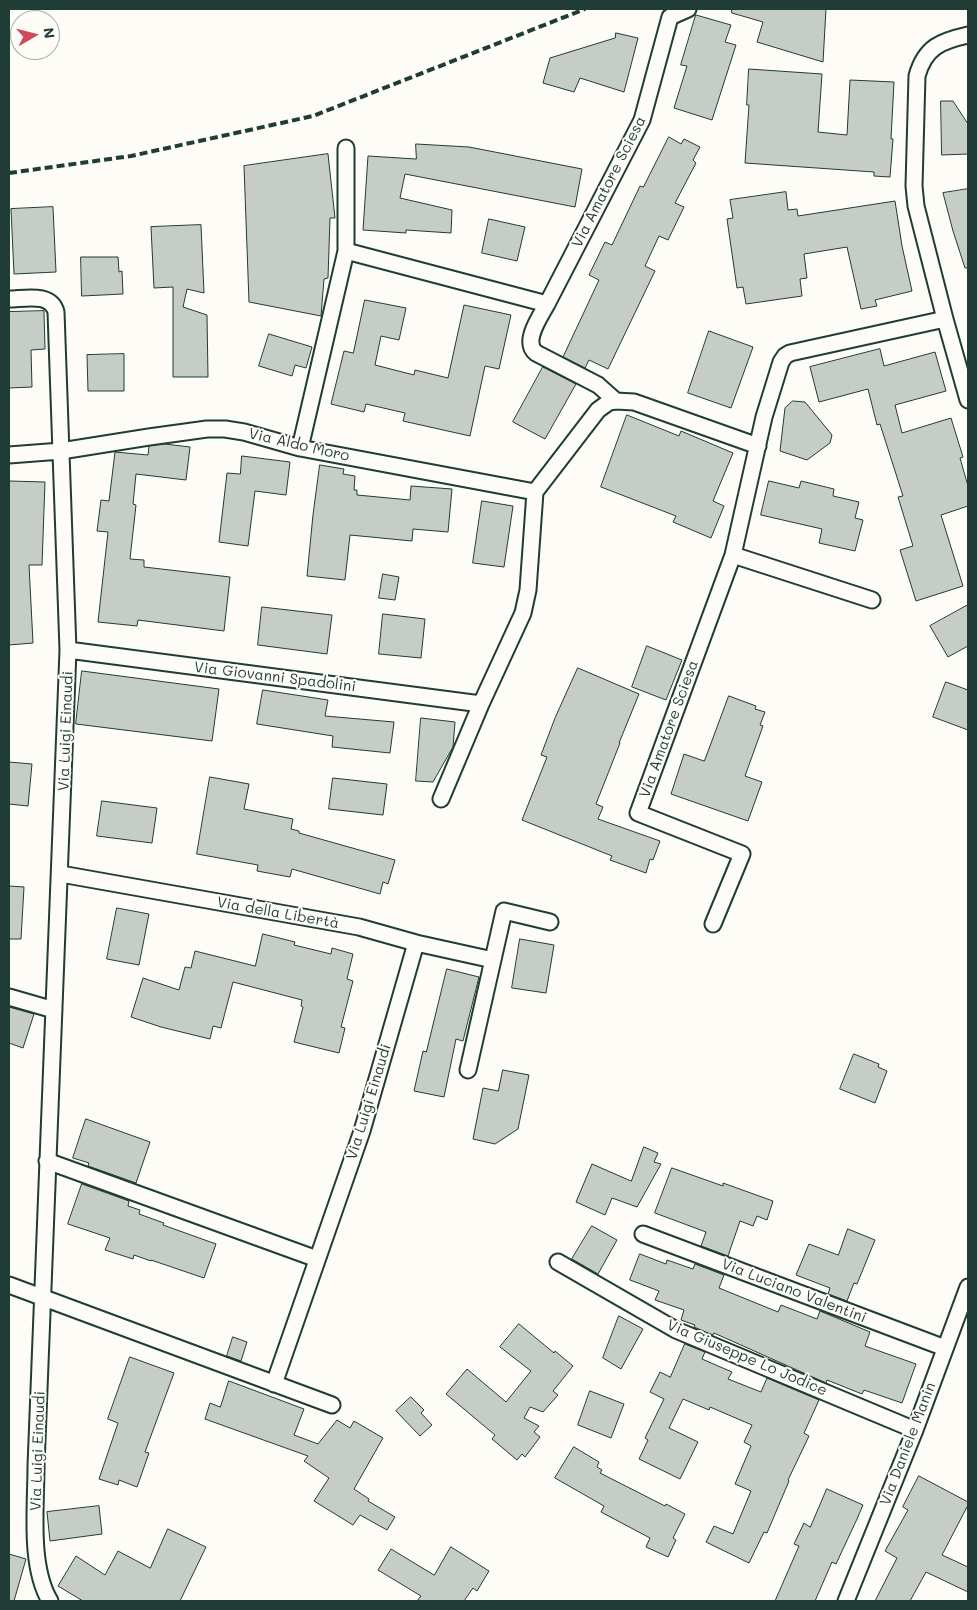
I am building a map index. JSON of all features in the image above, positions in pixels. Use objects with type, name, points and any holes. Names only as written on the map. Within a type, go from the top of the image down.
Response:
[{"type":"street","name":"Via Amatore Sciesa","points":[[616,401],[598,385],[533,350],[530,338],[642,120],[670,17],[688,9]]},
{"type":"street","points":[[968,35],[950,39],[936,46],[920,64],[917,76],[915,197],[945,319],[968,400]]},
{"type":"street","points":[[300,448],[346,251],[346,148]]},
{"type":"street","points":[[346,251],[547,304]]},
{"type":"street","points":[[9,299],[44,299],[55,306],[61,451]]},
{"type":"street","name":"Via Amatore Sciesa","points":[[713,924],[742,854],[638,813],[733,555],[764,417],[781,362],[790,353],[945,319]]},
{"type":"street","points":[[441,799],[481,704],[523,613],[528,590],[535,492],[598,410],[609,402],[634,402],[758,446]]},
{"type":"street","name":"Via Aldo Moro","points":[[9,455],[61,451],[149,437],[225,429],[244,432],[300,448],[535,492]]},
{"type":"street","name":"Via Luigi Einaudi","points":[[50,1601],[43,1589],[36,1553],[37,1458],[44,1298],[47,1161],[61,874],[68,650],[61,451]]},
{"type":"street","points":[[733,555],[872,600]]},
{"type":"street","name":"Via Giovanni Spadolini","points":[[68,650],[481,704]]},
{"type":"street","name":"Via della Libertà","points":[[61,874],[359,927],[416,943],[493,960]]},
{"type":"street","points":[[468,1070],[504,911],[550,922]]},
{"type":"street","name":"Via Luigi Einaudi","points":[[274,1384],[362,1131],[416,943]]},
{"type":"street","points":[[9,996],[54,1010]]},
{"type":"street","points":[[47,1161],[317,1259]]},
{"type":"street","name":"Via Luciano Valentini","points":[[643,1234],[944,1348]]},
{"type":"street","name":"Via Giuseppe Lo Jodice","points":[[558,1262],[676,1330],[915,1430]]},
{"type":"street","points":[[9,1285],[332,1405]]},
{"type":"street","name":"Via Daniele Manin","points":[[846,1601],[915,1430],[968,1287]]},
{"type":"building","points":[[732,9],[826,9],[823,62],[757,42],[763,22],[732,13]]},
{"type":"building","points":[[696,15],[731,25],[725,42],[736,45],[712,120],[674,108],[687,66],[681,65]]},
{"type":"building","points":[[616,33],[638,38],[624,92],[580,78],[574,92],[543,83],[550,58],[615,38]]},
{"type":"building","points":[[749,69],[822,74],[818,132],[847,135],[850,80],[894,82],[890,177],[874,176],[874,172],[745,163],[749,105],[747,105]]},
{"type":"building","points":[[941,101],[953,101],[968,124],[968,154],[942,155]]},
{"type":"building","points":[[669,137],[681,144],[684,139],[700,147],[693,160],[696,163],[675,203],[684,207],[668,240],[659,236],[645,266],[655,271],[608,369],[589,360],[585,368],[563,357],[599,280],[589,275],[605,242],[612,245],[640,186],[643,187]]},
{"type":"building","points":[[416,144],[469,147],[582,169],[575,207],[405,174],[400,198],[452,210],[451,233],[406,230],[406,233],[363,230],[368,156],[416,159]]},
{"type":"building","points":[[328,154],[335,218],[330,218],[328,278],[324,279],[321,316],[249,302],[244,166]]},
{"type":"building","points":[[968,189],[968,268],[965,268],[943,193]]},
{"type":"building","points":[[786,192],[788,210],[797,209],[798,216],[895,201],[912,291],[875,300],[877,306],[861,309],[847,247],[804,254],[807,278],[800,279],[802,296],[746,304],[743,287],[737,288],[727,219],[733,218],[730,200]]},
{"type":"building","points":[[53,207],[56,272],[14,274],[11,209]]},
{"type":"building","points":[[489,219],[525,227],[517,261],[482,253]]},
{"type":"building","points":[[201,225],[204,293],[187,289],[183,307],[207,315],[208,377],[173,377],[173,287],[154,288],[151,227]]},
{"type":"building","points":[[81,257],[118,257],[119,272],[122,271],[123,294],[82,296]]},
{"type":"building","points":[[365,300],[406,308],[399,340],[381,336],[375,365],[414,375],[415,370],[448,378],[464,305],[511,315],[499,369],[485,366],[470,436],[403,421],[405,413],[366,404],[364,412],[331,404],[344,351],[353,353]]},
{"type":"building","points":[[44,311],[45,349],[31,350],[32,387],[9,388],[9,312]]},
{"type":"building","points":[[709,331],[753,347],[731,408],[688,393]]},
{"type":"building","points":[[269,334],[312,347],[306,368],[295,365],[292,376],[259,366]]},
{"type":"building","points":[[880,349],[884,366],[935,352],[946,391],[895,405],[902,433],[951,418],[963,457],[960,458],[968,486],[968,506],[941,515],[963,586],[916,601],[900,550],[913,546],[898,497],[903,496],[880,424],[877,425],[868,389],[819,402],[810,367]]},
{"type":"building","points":[[124,354],[124,391],[88,391],[87,355]]},
{"type":"building","points":[[543,367],[576,384],[545,439],[513,422]]},
{"type":"building","points":[[793,401],[805,402],[832,435],[830,443],[807,460],[780,451],[785,408]]},
{"type":"building","points":[[627,415],[679,436],[681,431],[733,453],[713,501],[724,506],[711,538],[673,522],[676,516],[601,487]]},
{"type":"building","points":[[165,444],[190,447],[186,480],[136,474],[133,504],[136,505],[130,559],[144,560],[144,567],[230,577],[224,631],[138,620],[137,626],[98,622],[108,532],[97,531],[101,500],[109,501],[115,452],[148,455],[149,446]]},
{"type":"building","points":[[242,456],[290,462],[286,495],[255,491],[248,546],[219,542],[227,473],[240,474]]},
{"type":"building","points":[[320,465],[344,469],[343,474],[355,476],[354,490],[357,490],[357,495],[410,500],[411,486],[452,489],[448,532],[413,529],[412,541],[350,535],[345,580],[307,576]]},
{"type":"building","points":[[9,481],[45,482],[42,565],[29,565],[33,643],[9,645]]},
{"type":"building","points":[[769,481],[799,488],[801,481],[834,489],[833,496],[859,502],[855,518],[863,520],[855,551],[819,543],[822,529],[761,515]]},
{"type":"building","points":[[482,501],[513,506],[504,567],[473,563]]},
{"type":"building","points":[[383,574],[399,577],[395,600],[379,598]]},
{"type":"building","points":[[968,605],[968,646],[948,657],[930,626]]},
{"type":"building","points":[[262,607],[332,615],[327,654],[258,645]]},
{"type":"building","points":[[383,614],[425,619],[421,658],[379,654]]},
{"type":"building","points":[[647,646],[682,660],[666,700],[632,687]]},
{"type":"building","points":[[578,668],[639,694],[596,804],[603,807],[598,819],[660,841],[653,860],[650,859],[646,873],[610,860],[612,856],[522,820],[547,757],[541,755],[555,718]]},
{"type":"building","points":[[82,671],[219,689],[212,741],[76,724]]},
{"type":"building","points":[[946,682],[968,690],[968,730],[933,717]]},
{"type":"building","points":[[263,690],[328,700],[325,716],[394,722],[390,753],[332,747],[333,736],[257,724]]},
{"type":"building","points":[[729,696],[756,706],[755,709],[765,712],[760,725],[763,726],[745,776],[762,782],[748,821],[671,794],[684,754],[704,761]]},
{"type":"building","points":[[421,718],[455,722],[453,747],[433,782],[416,781]]},
{"type":"building","points":[[9,762],[32,764],[28,806],[9,804]]},
{"type":"building","points":[[210,777],[249,784],[244,809],[293,819],[291,829],[299,831],[299,833],[395,860],[388,884],[383,882],[380,894],[292,869],[290,877],[257,871],[258,865],[197,854]]},
{"type":"building","points":[[333,778],[387,784],[383,815],[329,809]]},
{"type":"building","points":[[102,801],[157,808],[152,843],[97,836]]},
{"type":"building","points":[[9,886],[24,887],[21,939],[9,939]]},
{"type":"building","points":[[117,908],[149,914],[139,965],[107,959]]},
{"type":"building","points":[[263,934],[295,942],[294,945],[331,954],[332,948],[353,954],[347,979],[353,981],[341,1027],[345,1028],[339,1053],[294,1042],[303,1007],[301,1006],[302,1000],[233,982],[221,1028],[213,1026],[210,1039],[161,1027],[131,1017],[143,978],[179,990],[185,967],[191,968],[195,951],[255,966]]},
{"type":"building","points":[[520,939],[554,945],[546,993],[512,988]]},
{"type":"building","points":[[447,969],[479,977],[463,1041],[456,1039],[444,1097],[414,1091],[423,1051],[426,1052]]},
{"type":"building","points":[[9,1007],[34,1014],[23,1048],[9,1043]]},
{"type":"building","points":[[854,1054],[879,1064],[878,1067],[887,1071],[875,1103],[840,1089]]},
{"type":"building","points":[[503,1070],[529,1075],[518,1129],[495,1144],[473,1139],[483,1088],[498,1091]]},
{"type":"building","points":[[86,1119],[150,1142],[136,1183],[88,1166],[89,1163],[73,1158]]},
{"type":"building","points":[[644,1147],[658,1153],[654,1162],[661,1164],[637,1207],[612,1198],[605,1215],[576,1202],[592,1164],[631,1181]]},
{"type":"building","points":[[672,1168],[723,1186],[723,1183],[773,1201],[767,1220],[757,1216],[753,1226],[740,1221],[728,1256],[701,1246],[706,1232],[655,1213]]},
{"type":"building","points":[[82,1184],[129,1201],[128,1206],[140,1210],[139,1214],[164,1223],[163,1225],[216,1244],[204,1278],[134,1255],[133,1259],[105,1250],[110,1238],[68,1224]]},
{"type":"building","points":[[592,1226],[617,1240],[598,1274],[572,1259]]},
{"type":"building","points":[[848,1229],[875,1240],[857,1284],[854,1283],[847,1301],[828,1294],[830,1288],[796,1275],[809,1244],[838,1255]]},
{"type":"building","points":[[640,1254],[666,1264],[667,1260],[693,1269],[695,1264],[724,1275],[719,1288],[778,1312],[781,1305],[817,1319],[820,1311],[870,1332],[865,1346],[916,1364],[902,1403],[864,1390],[862,1394],[827,1380],[826,1383],[681,1320],[684,1310],[655,1300],[659,1291],[630,1280]]},
{"type":"building","points":[[619,1316],[643,1329],[621,1369],[603,1358]]},
{"type":"building","points":[[519,1324],[573,1366],[553,1391],[558,1395],[543,1412],[530,1407],[524,1418],[539,1426],[534,1432],[540,1437],[525,1457],[522,1454],[517,1460],[492,1439],[495,1435],[446,1394],[467,1369],[506,1402],[531,1371],[500,1347]]},
{"type":"building","points":[[233,1337],[247,1342],[241,1361],[227,1356]]},
{"type":"building","points":[[685,1344],[705,1352],[702,1359],[732,1372],[728,1379],[761,1392],[767,1378],[819,1400],[804,1433],[809,1436],[788,1480],[767,1533],[764,1532],[749,1563],[706,1542],[714,1526],[733,1534],[751,1491],[735,1484],[751,1446],[744,1442],[752,1425],[710,1407],[709,1410],[683,1399],[669,1428],[698,1442],[680,1479],[639,1459],[648,1440],[645,1438],[664,1399],[650,1392],[660,1372],[670,1377]]},
{"type":"building","points":[[130,1357],[174,1373],[145,1452],[149,1453],[137,1487],[119,1480],[118,1485],[99,1479],[118,1423],[108,1419]]},
{"type":"building","points":[[229,1381],[304,1409],[294,1435],[318,1444],[337,1420],[350,1428],[354,1421],[383,1438],[354,1489],[369,1499],[368,1501],[395,1517],[387,1530],[360,1515],[353,1525],[314,1501],[329,1478],[304,1461],[308,1456],[205,1419],[210,1403],[220,1407]]},
{"type":"building","points":[[590,1391],[624,1404],[611,1438],[578,1425]]},
{"type":"building","points":[[411,1397],[424,1410],[421,1413],[432,1425],[420,1436],[396,1411]]},
{"type":"building","points":[[574,1447],[599,1462],[597,1467],[602,1470],[600,1473],[685,1514],[673,1538],[676,1540],[668,1557],[646,1547],[650,1538],[601,1512],[604,1506],[555,1478]]},
{"type":"building","points":[[919,1476],[968,1502],[942,1555],[968,1567],[968,1592],[926,1572],[910,1601],[875,1601],[897,1558],[885,1551],[908,1510],[903,1507]]},
{"type":"building","points":[[827,1489],[863,1505],[857,1519],[836,1564],[832,1562],[815,1601],[775,1601],[799,1546],[794,1544],[804,1523],[810,1527]]},
{"type":"building","points":[[99,1506],[102,1534],[50,1541],[47,1512]]},
{"type":"building","points":[[168,1529],[206,1547],[180,1601],[83,1601],[58,1586],[76,1556],[105,1575],[118,1551],[150,1568]]},
{"type":"building","points":[[451,1547],[489,1571],[477,1591],[473,1588],[464,1601],[417,1601],[421,1596],[378,1570],[391,1549],[434,1575]]},
{"type":"building","points":[[9,1554],[26,1559],[14,1601],[9,1601]]},
{"type":"railway","points":[[9,173],[131,156],[313,116],[585,9]]}]
